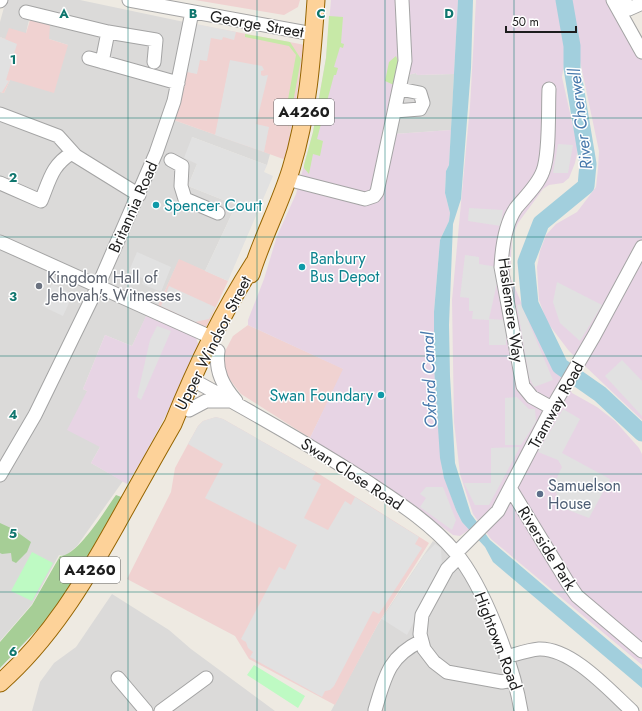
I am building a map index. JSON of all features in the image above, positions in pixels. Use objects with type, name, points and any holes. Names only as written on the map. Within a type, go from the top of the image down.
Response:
[{"type":"main road","name":"A4260","points":[[286,183],[301,130],[307,98],[316,0]]},
{"type":"main road","name":"Upper Windsor Street","points":[[0,683],[34,650],[63,613],[98,557],[197,382],[215,344],[244,299],[254,263],[286,183]]},
{"type":"main road","name":"Upper Windsor Street","points":[[173,424],[189,410],[197,382]]},
{"type":"street","name":"George Street","points":[[129,0],[313,34]]},
{"type":"street","points":[[286,183],[365,200],[374,196],[377,192],[405,61],[402,0]]},
{"type":"street","points":[[614,0],[642,52]]},
{"type":"street","points":[[627,5],[638,5],[641,0]]},
{"type":"street","points":[[26,12],[108,32],[156,40],[154,62]]},
{"type":"street","name":"Britannia Road","points":[[0,475],[36,414],[98,286],[139,195],[166,127],[178,83],[192,12]]},
{"type":"street","points":[[102,62],[108,32]]},
{"type":"street","points":[[89,58],[178,83]]},
{"type":"street","points":[[395,111],[420,109],[423,102],[420,93],[400,89]]},
{"type":"street","name":"Haslemere Way","points":[[549,89],[546,164],[541,177],[515,210],[511,218],[502,252],[501,267],[523,386],[532,397],[552,408]]},
{"type":"street","points":[[0,114],[20,117],[58,136],[63,139],[72,153],[139,195]]},
{"type":"street","points":[[0,183],[41,201],[54,168],[58,162],[72,153]]},
{"type":"street","points":[[171,160],[182,166],[181,186],[185,199],[218,213]]},
{"type":"street","points":[[0,242],[98,286],[215,344]]},
{"type":"street","name":"Tramway Road","points":[[422,641],[420,627],[425,608],[457,555],[498,511],[552,408],[579,364],[642,247]]},
{"type":"street","name":"Swan Close Road","points":[[215,344],[216,366],[220,376],[228,391],[240,406]]},
{"type":"street","name":"Swan Close Road","points":[[197,382],[296,437],[392,498],[430,527],[457,555]]},
{"type":"street","name":"Swan Close Road","points":[[189,410],[200,403],[214,400],[224,400],[240,406]]},
{"type":"street","name":"Riverside Park","points":[[510,488],[568,584],[578,596],[642,651]]},
{"type":"street","name":"Hightown Road","points":[[457,555],[470,573],[489,611],[514,680],[521,711]]},
{"type":"street","points":[[375,710],[391,665],[410,647],[422,641],[434,662],[447,672],[502,682],[514,680]]},
{"type":"street","points":[[506,657],[539,649],[563,653],[575,661],[632,711]]},
{"type":"street","points":[[118,678],[144,709]]},
{"type":"street","points":[[161,711],[206,678]]},
{"type":"shaded area","points":[[6,0],[80,0],[189,23],[168,118],[270,154],[267,165],[192,137],[197,164],[188,186],[236,205],[205,271],[179,260],[158,306],[152,304],[132,346],[105,335],[83,389],[87,391],[100,447],[91,463],[123,481],[77,546],[65,556],[59,555],[32,604],[0,641],[0,92],[4,93],[10,80],[68,45],[49,39],[29,20],[26,33],[5,39],[0,37],[0,22]]},
{"type":"shaded area","points":[[195,0],[300,0],[298,7],[284,15]]},
{"type":"shaded area","points":[[331,0],[458,0],[454,74],[417,75],[416,73],[408,75],[394,134],[451,130],[449,165],[446,171],[445,193],[450,213],[449,221],[440,240],[434,312],[434,367],[442,470],[456,510],[462,522],[470,529],[460,536],[453,535],[387,487],[310,438],[343,369],[248,325],[248,320],[264,279],[277,236],[296,194],[313,132],[326,58]]},
{"type":"shaded area","points":[[476,0],[560,0],[567,44],[562,77],[578,149],[575,163],[569,178],[563,183],[549,185],[543,189],[518,223],[512,238],[510,276],[521,302],[572,393],[597,407],[615,421],[639,448],[642,454],[642,665],[491,539],[473,514],[460,474],[454,422],[452,300],[470,106]]},
{"type":"shaded area","points":[[569,0],[610,0],[642,56],[642,420],[569,351],[547,322],[539,300],[537,267],[540,251],[546,235],[556,224],[577,212],[596,187],[598,169],[599,151],[569,9]]},
{"type":"shaded area","points":[[30,20],[50,25],[49,39],[68,45],[54,93],[10,80],[4,93],[0,92],[0,37],[5,39],[9,28],[26,33]]},
{"type":"shaded area","points":[[189,23],[305,45],[286,160],[168,118]]},
{"type":"shaded area","points":[[196,24],[236,32],[234,40],[223,37],[222,40],[211,38],[207,61],[200,60],[197,74],[187,72]]},
{"type":"shaded area","points":[[0,37],[17,44],[6,80],[9,81],[2,92],[0,92]]},
{"type":"shaded area","points":[[230,60],[262,66],[264,70],[261,71],[261,75],[268,75],[256,124],[269,127],[264,152],[215,135]]},
{"type":"shaded area","points":[[416,73],[417,75],[454,74],[451,130],[394,134],[408,75]]},
{"type":"shaded area","points":[[192,137],[267,165],[264,172],[273,176],[228,281],[205,271],[236,205],[188,186],[197,164],[184,158]]},
{"type":"shaded area","points":[[558,144],[573,145],[568,173],[553,173]]},
{"type":"shaded area","points":[[469,208],[503,210],[501,226],[468,221]]},
{"type":"shaded area","points":[[137,252],[171,267],[161,292],[142,284],[144,279],[129,271]]},
{"type":"shaded area","points":[[465,255],[479,257],[479,264],[498,267],[497,283],[489,319],[506,320],[506,345],[489,345],[489,320],[472,319],[473,311],[469,311],[469,298],[460,297]]},
{"type":"shaded area","points":[[179,259],[228,281],[205,330],[158,306]]},
{"type":"shaded area","points":[[557,282],[602,305],[580,341],[560,323],[553,302]]},
{"type":"shaded area","points":[[52,284],[73,294],[63,316],[42,306]]},
{"type":"shaded area","points":[[169,286],[215,307],[209,319],[195,322],[161,306]]},
{"type":"shaded area","points":[[521,304],[553,380],[534,387],[529,377],[517,305]]},
{"type":"shaded area","points":[[146,316],[193,336],[196,338],[199,346],[197,357],[143,458],[127,484],[91,463],[100,447],[67,430],[87,391],[83,389],[105,335],[132,346]]},
{"type":"shaded area","points":[[248,325],[344,369],[310,438],[241,394],[223,371],[221,359],[233,336]]},
{"type":"shaded area","points":[[157,326],[171,331],[141,400],[137,397],[150,340]]},
{"type":"shaded area","points":[[622,360],[642,381],[642,416],[605,376]]},
{"type":"shaded area","points":[[517,397],[529,409],[535,409],[536,422],[521,445],[505,445],[505,398]]},
{"type":"shaded area","points":[[563,409],[580,419],[562,453],[610,479],[589,518],[563,508],[553,486],[562,467],[558,460],[538,452]]},
{"type":"shaded area","points":[[216,417],[223,419],[316,472],[429,543],[378,624],[335,705],[249,659],[235,636],[127,579],[171,492],[175,468],[188,444],[198,426],[203,421]]},
{"type":"shaded area","points":[[216,417],[223,419],[316,472],[312,479],[321,484],[304,518],[328,530],[345,501],[351,505],[355,497],[419,537],[415,544],[422,548],[379,614],[373,611],[334,686],[330,690],[325,691],[322,697],[250,657],[253,652],[248,648],[246,642],[241,639],[279,567],[285,570],[297,545],[205,498],[223,464],[188,444],[198,426],[203,421]]},
{"type":"shaded area","points":[[520,447],[489,505],[475,505],[464,483],[491,483],[491,448]]},
{"type":"shaded area","points":[[426,487],[443,487],[456,520],[452,530],[420,507],[426,498],[420,494]]},
{"type":"shaded area","points":[[433,541],[443,547],[461,569],[472,587],[491,628],[502,662],[541,654],[570,663],[626,711],[331,711],[378,624]]},
{"type":"shaded area","points":[[435,544],[441,548],[442,568],[407,635],[382,619],[424,555]]},
{"type":"shaded area","points":[[112,594],[169,630],[191,649],[275,711],[32,711],[40,682],[54,663],[76,647]]},
{"type":"green space","points":[[329,16],[343,17],[341,43],[344,44],[343,48],[340,47],[334,67],[338,68],[336,75],[334,75],[317,139],[323,141],[320,156],[313,154],[309,174],[304,168],[304,165],[313,132],[326,58]]},
{"type":"green space","points":[[245,34],[290,42],[301,59],[288,130],[291,107],[287,105],[296,55],[289,46],[245,37]]},
{"type":"green space","points":[[396,56],[398,61],[394,85],[385,81],[389,62]]},
{"type":"green space","points":[[116,495],[124,498],[79,575],[52,614],[0,668],[0,642],[32,605],[60,556],[75,549],[83,541]]},
{"type":"green space","points":[[0,523],[13,529],[31,542],[27,552],[16,563],[12,561],[11,553],[0,553]]},
{"type":"green space","points":[[32,552],[53,563],[32,601],[11,591]]},
{"type":"green space","points":[[254,665],[305,696],[298,708],[247,675]]},
{"type":"water","points":[[458,0],[473,0],[471,68],[461,199],[453,224],[449,325],[450,376],[455,463],[471,514],[490,540],[642,669],[642,688],[493,562],[485,547],[462,522],[444,478],[440,458],[434,367],[434,312],[440,240],[449,221],[450,213],[445,193],[446,171],[449,165]]},
{"type":"water","points":[[560,0],[569,0],[569,9],[577,46],[567,44]]},
{"type":"waterway","name":"River Cherwell","points":[[564,0],[572,46],[572,68],[588,164],[586,186],[541,223],[526,262],[530,304],[560,366],[600,394],[642,433]]},
{"type":"place","name":"Spencer Court","points":[[156,205]]},
{"type":"place","name":"Banbury Bus Depot","points":[[302,267]]},
{"type":"place","name":"Kingdom Hall of Jehovah's Witnesses","points":[[39,286]]},
{"type":"place","name":"Swan Foundary","points":[[381,395]]},
{"type":"place","name":"Samuelson House","points":[[540,494]]},
{"type":"water label","name":"Oxford Canal","points":[[429,380]]}]
